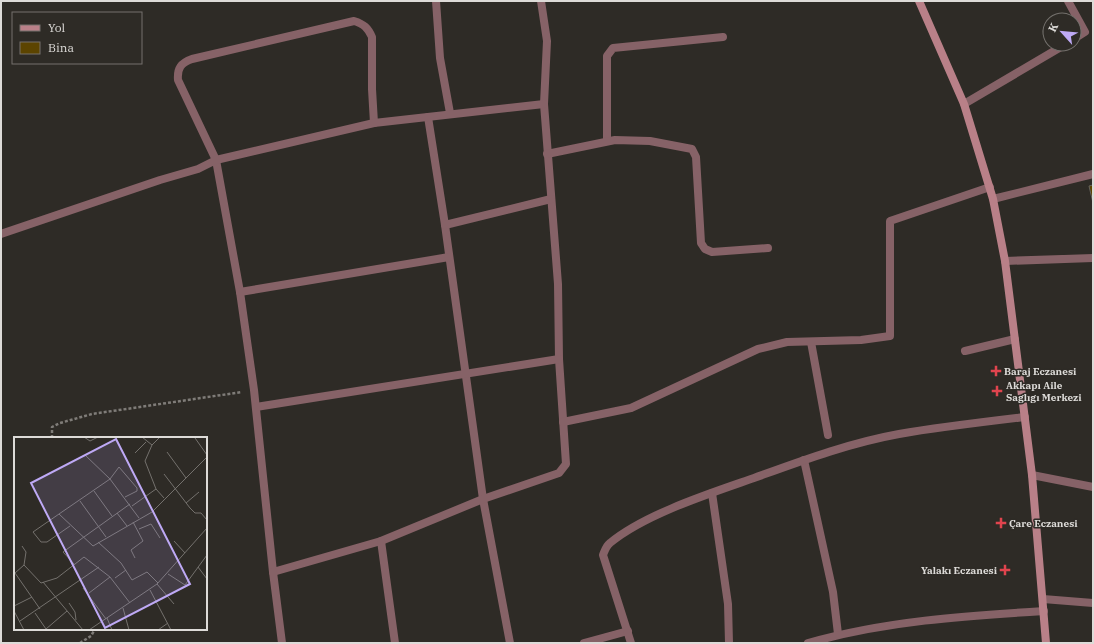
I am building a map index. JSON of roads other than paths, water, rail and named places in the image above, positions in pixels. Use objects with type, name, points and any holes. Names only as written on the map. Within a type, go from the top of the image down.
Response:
[{"type":"main road","points":[[919,1],[964,104],[993,199],[1005,261],[1032,475],[1046,643]]},
{"type":"street","points":[[436,1],[440,58],[450,113]]},
{"type":"street","points":[[273,572],[381,541],[483,499],[559,473],[566,464],[559,359],[558,284],[544,104],[547,41],[541,1]]},
{"type":"street","points":[[1068,1],[1074,12]]},
{"type":"street","points":[[282,643],[254,390],[240,292],[216,160],[178,80],[177,71],[182,63],[192,59],[354,21],[361,23],[368,29],[372,37],[372,90],[374,123]]},
{"type":"street","points":[[607,141],[607,56],[613,48],[723,37]]},
{"type":"street","points":[[964,104],[1052,52]]},
{"type":"street","points":[[2,234],[160,180],[198,169],[216,160],[374,123],[450,113],[544,104]]},
{"type":"street","points":[[428,117],[445,225],[483,499],[510,643]]},
{"type":"street","points":[[547,154],[615,140],[650,141],[692,150],[696,157],[701,243],[705,249],[712,252],[768,248]]},
{"type":"street","points":[[993,199],[1093,174]]},
{"type":"street","points":[[563,422],[630,408],[758,349],[787,342],[861,340],[890,336],[890,221],[990,186]]},
{"type":"street","points":[[445,225],[551,199]]},
{"type":"street","points":[[240,292],[449,257]]},
{"type":"street","points":[[1005,261],[1093,258]]},
{"type":"street","points":[[965,351],[1015,339]]},
{"type":"street","points":[[811,342],[828,435]]},
{"type":"street","points":[[256,407],[559,359]]},
{"type":"street","points":[[631,643],[603,555],[605,548],[621,535],[658,515],[712,493],[804,460],[898,434],[1025,417]]},
{"type":"street","points":[[804,460],[833,592],[838,634]]},
{"type":"street","points":[[1032,475],[1093,487]]},
{"type":"street","points":[[712,493],[728,604],[729,643]]},
{"type":"street","points":[[381,541],[395,643]]},
{"type":"street","points":[[1043,599],[1093,603]]},
{"type":"street","points":[[808,643],[838,634],[899,623],[942,618],[1044,611]]},
{"type":"street","points":[[584,643],[628,631]]},
{"type":"place","name":"Baraj Eczanesi","points":[[996,371]]},
{"type":"place","name":"Akkapı Aile Saglıgı Merkezi","points":[[997,391]]},
{"type":"place","name":"Çare Eczanesi","points":[[1001,523]]},
{"type":"place","name":"Yalakı Eczanesi","points":[[1005,570]]}]
